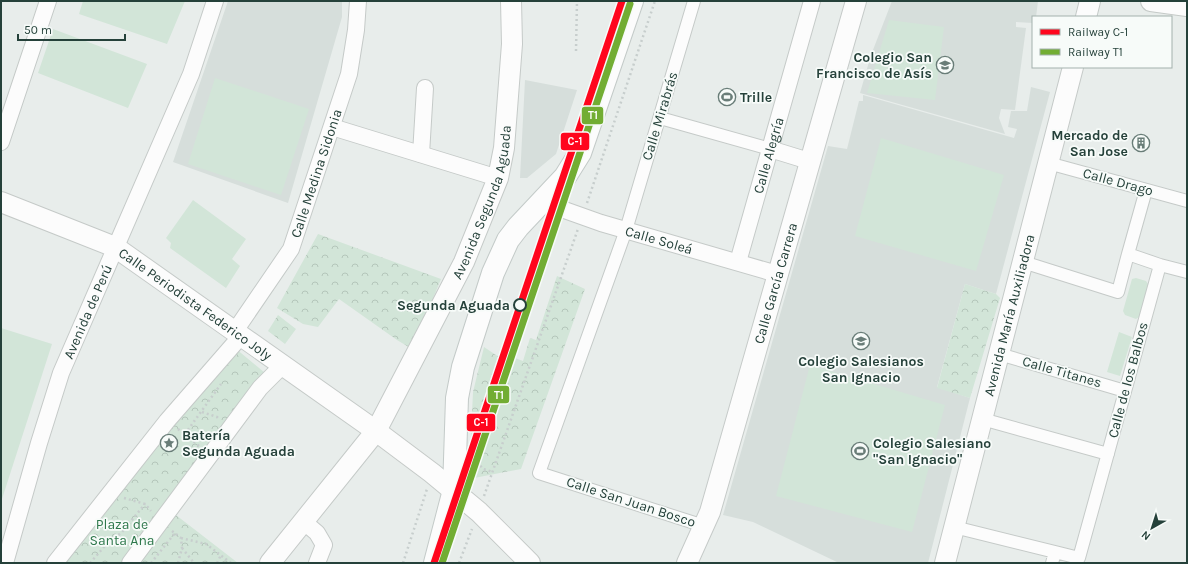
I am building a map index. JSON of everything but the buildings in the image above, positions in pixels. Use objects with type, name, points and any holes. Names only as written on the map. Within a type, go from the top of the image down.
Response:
[{"type":"main road","points":[[435,563],[454,490],[457,398],[463,367],[492,274],[501,253],[518,227],[565,176],[580,153],[632,1]]},
{"type":"street","points":[[1,142],[48,1]]},
{"type":"street","name":"Avenida de Perú","points":[[5,563],[39,442],[61,373],[191,74],[215,1]]},
{"type":"street","name":"Calle Medina Sidonia","points":[[238,333],[291,249],[349,74],[356,30],[358,1]]},
{"type":"street","name":"Avenida Segunda Aguada","points":[[270,563],[376,431],[464,262],[498,178],[504,148],[512,44],[511,1]]},
{"type":"street","name":"Calle Mirabrás","points":[[558,478],[539,473],[626,230],[694,1]]},
{"type":"street","name":"Calle Alegría","points":[[738,262],[812,1]]},
{"type":"street","name":"Calle García Carrera","points":[[688,563],[704,526],[856,1]]},
{"type":"street","points":[[1086,16],[1090,1]]},
{"type":"street","points":[[1151,1],[1187,6]]},
{"type":"street","name":"Avenida María Auxiliadora","points":[[945,563],[1073,68]]},
{"type":"street","points":[[421,154],[424,88]]},
{"type":"street","points":[[660,118],[810,161]]},
{"type":"street","points":[[332,127],[498,178]]},
{"type":"street","name":"Calle Drago","points":[[1048,163],[1187,201]]},
{"type":"street","points":[[1023,262],[1118,292],[1146,190]]},
{"type":"street","name":"Calle Periodista Federico Joly","points":[[1,202],[115,247],[376,431],[454,490],[479,512],[530,563]]},
{"type":"street","name":"Calle Soleá","points":[[542,202],[582,217],[778,274]]},
{"type":"street","points":[[1128,254],[1187,272]]},
{"type":"street","name":"Calle de los Balbos","points":[[1054,558],[1078,558],[1160,265]]},
{"type":"street","points":[[55,563],[238,333]]},
{"type":"street","name":"Calle Titanes","points":[[999,354],[1125,390]]},
{"type":"street","points":[[130,563],[260,388],[282,366]]},
{"type":"street","points":[[982,419],[1108,454]]},
{"type":"street","name":"Calle San Juan Bosco","points":[[558,478],[704,526]]},
{"type":"street","points":[[303,521],[317,533],[324,545],[317,563]]},
{"type":"street","points":[[954,527],[1054,558]]},
{"type":"path","points":[[576,51],[577,1]]},
{"type":"path","points":[[460,563],[582,217],[655,1]]},
{"type":"path","points":[[185,434],[223,381]]},
{"type":"path","points":[[167,421],[185,434],[200,448]]},
{"type":"path","points":[[474,452],[474,458],[478,464],[483,469],[493,472]]},
{"type":"path","points":[[90,563],[104,547],[122,532],[145,504],[117,496],[112,492]]},
{"type":"path","points":[[161,522],[181,538],[206,544],[231,563]]},
{"type":"path","points":[[151,563],[175,533]]},
{"type":"path","points":[[178,563],[182,548],[181,538]]},
{"type":"path","points":[[182,548],[194,563]]},
{"type":"path","points":[[217,563],[221,555]]},
{"type":"shaded area","points":[[228,1],[342,1],[342,17],[288,203],[173,162]]},
{"type":"shaded area","name":"Colegio San Francisco de Asís","points":[[892,1],[1038,1],[1036,16],[1032,16],[1032,23],[1016,22],[1016,27],[1026,28],[1015,110],[1001,109],[999,118],[1005,134],[860,93],[871,55]]},
{"type":"shaded area","points":[[525,80],[577,90],[556,154],[527,178],[520,178]]},
{"type":"shaded area","name":"Colegio Salesianos San Ignacio","points":[[1031,87],[1050,92],[996,294],[965,284],[937,387],[970,398],[928,563],[839,563],[753,522],[723,515],[828,146],[847,149],[859,101],[863,101],[863,95],[1014,138],[1017,129],[1008,127],[1011,111],[1027,111]]},
{"type":"green space","points":[[83,1],[185,1],[167,44],[79,14]]},
{"type":"green space","points":[[889,20],[944,27],[935,100],[867,93]]},
{"type":"green space","points":[[53,29],[147,64],[128,108],[38,73]]},
{"type":"green space","points":[[215,78],[309,109],[281,195],[188,164]]},
{"type":"green space","points":[[881,138],[1004,175],[976,271],[855,236]]},
{"type":"green space","points":[[193,200],[246,239],[232,259],[240,266],[226,288],[170,248],[171,243],[166,238]]},
{"type":"green space","points":[[318,234],[441,279],[412,349],[339,299],[318,327],[303,324],[277,308]]},
{"type":"green space","points":[[557,276],[585,289],[521,469],[469,479],[473,392],[484,347],[499,357],[513,362],[515,358],[523,361],[530,338],[536,340]]},
{"type":"green space","points":[[1136,278],[1146,281],[1148,284],[1139,317],[1136,319],[1125,315],[1123,311],[1132,279]]},
{"type":"green space","points":[[965,284],[996,294],[1000,298],[970,398],[937,388]]},
{"type":"green space","points":[[278,315],[296,329],[285,344],[268,331]]},
{"type":"green space","points":[[1,328],[52,344],[1,502]]},
{"type":"green space","points":[[1119,332],[1132,337],[1120,376],[1107,372]]},
{"type":"green space","name":"Plaza de Santa Ana","points":[[235,348],[271,378],[172,512],[238,563],[63,563]]},
{"type":"green space","name":"Colegio Salesiano \"San Ignacio\"","points":[[810,365],[945,405],[912,532],[776,496]]},
{"type":"rail line","name":"C-1","points":[[434,563],[622,1]]},
{"type":"rail line","name":"T1","points":[[442,563],[630,4]]},
{"type":"place","name":"Colegio San Francisco de Asís","points":[[945,65]]},
{"type":"place","name":"Trille","points":[[727,97]]},
{"type":"place","name":"Mercado de San Jose","points":[[1141,143]]},
{"type":"place","name":"Segunda Aguada","points":[[520,305]]},
{"type":"place","name":"Colegio Salesianos San Ignacio","points":[[861,341]]},
{"type":"place","name":"Batería Segunda Aguada","points":[[169,443]]},
{"type":"place","name":"Colegio Salesiano \"San Ignacio\"","points":[[860,451]]}]
